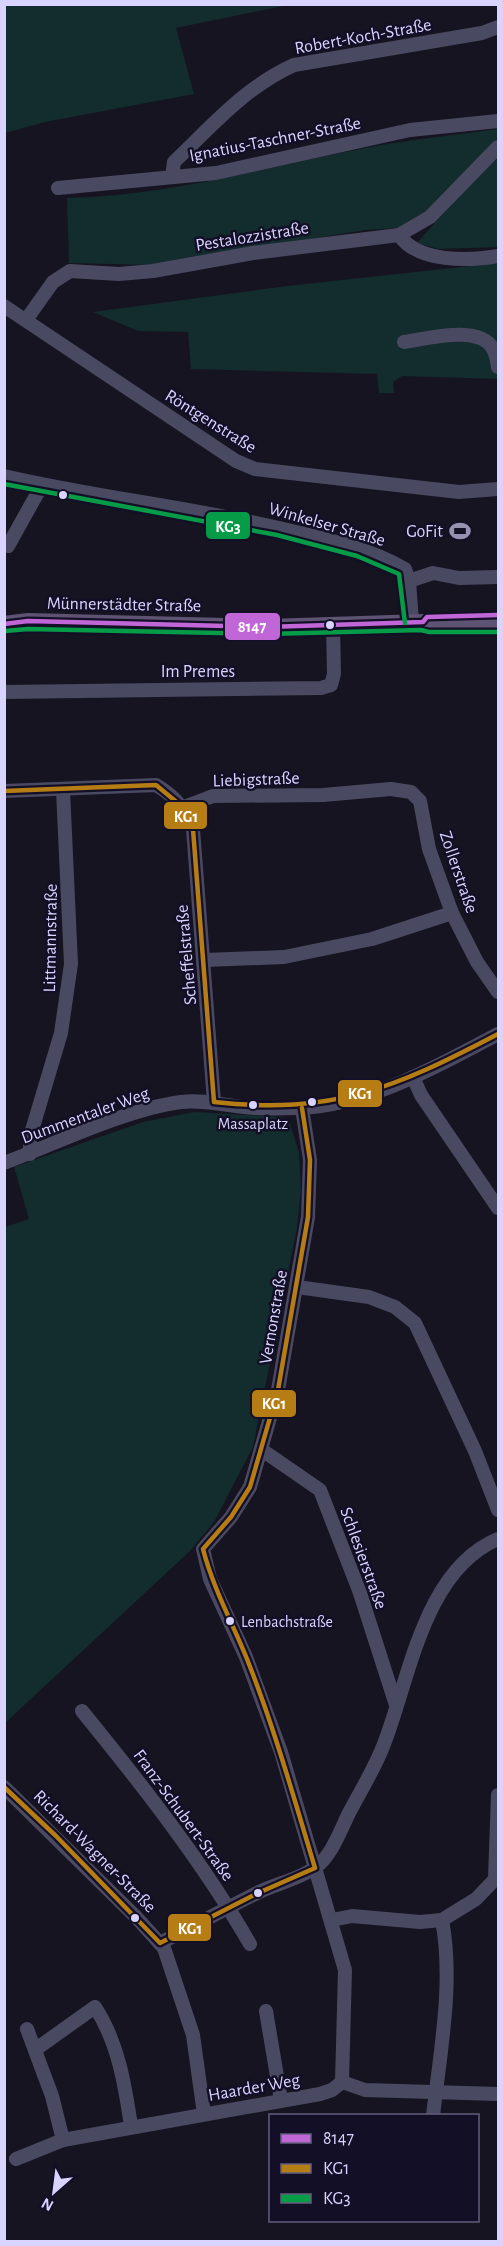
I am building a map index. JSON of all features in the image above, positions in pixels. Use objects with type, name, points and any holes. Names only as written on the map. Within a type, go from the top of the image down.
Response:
[{"type":"main road","name":"Münnerstädter Straße","points":[[417,622],[427,617],[498,615]]},
{"type":"main road","name":"Münnerstädter Straße","points":[[4,624],[28,621],[267,627],[417,622],[429,625],[498,625]]},
{"type":"street","name":"Robert-Koch-Straße","points":[[172,176],[174,162],[247,92],[269,76],[294,65],[482,33],[498,27]]},
{"type":"street","name":"Ignatius-Taschner-Straße","points":[[58,188],[216,172],[410,130],[498,121]]},
{"type":"street","points":[[498,147],[430,218],[399,235],[416,251],[444,257],[498,256]]},
{"type":"street","name":"Pestalozzistraße","points":[[26,320],[54,282],[70,271],[119,274],[153,271],[253,253],[399,235]]},
{"type":"street","name":"Röntgenstraße","points":[[4,306],[236,461],[255,469],[459,492],[498,489]]},
{"type":"street","points":[[404,342],[456,334],[479,336],[492,347],[498,367]]},
{"type":"street","name":"Winkelser Straße","points":[[4,476],[42,485],[237,518],[302,533],[380,555],[405,569],[409,581]]},
{"type":"street","points":[[4,545],[8,546],[42,485]]},
{"type":"street","points":[[417,622],[409,581],[433,573],[471,578],[498,577]]},
{"type":"street","name":"Im Premes","points":[[4,692],[321,688],[331,685],[334,674],[333,624]]},
{"type":"street","points":[[4,791],[156,785],[174,795],[184,807]]},
{"type":"street","name":"Littmannstraße","points":[[30,1154],[30,1137],[61,1033],[71,964],[63,789]]},
{"type":"street","name":"Liebigstraße","points":[[184,807],[213,796],[323,795],[391,789],[411,792]]},
{"type":"street","name":"Zollerstraße","points":[[411,792],[420,801],[429,849],[452,913],[477,962],[498,992]]},
{"type":"street","name":"Scheffelstraße","points":[[184,807],[193,829],[205,960],[214,1102]]},
{"type":"street","points":[[205,960],[284,957],[372,939],[452,913]]},
{"type":"street","points":[[214,1102],[252,1108],[302,1107],[341,1102],[413,1077],[498,1034]]},
{"type":"street","points":[[413,1077],[421,1095],[498,1208]]},
{"type":"street","name":"Dummentaler Weg","points":[[4,1162],[142,1111],[182,1102],[214,1102]]},
{"type":"street","name":"Vernonstraße","points":[[302,1107],[310,1160],[308,1217],[278,1390],[262,1450],[249,1487],[231,1517],[203,1549],[210,1579],[246,1657],[281,1752],[315,1868]]},
{"type":"street","points":[[297,1287],[369,1297],[394,1307],[416,1323],[459,1414],[498,1510]]},
{"type":"street","name":"Schlesierstraße","points":[[262,1450],[320,1490],[360,1593],[396,1705]]},
{"type":"street","points":[[160,1943],[315,1868],[330,1849],[384,1744],[412,1656],[433,1608],[450,1579],[481,1547],[498,1539]]},
{"type":"street","name":"Franz-Schubert-Straße","points":[[82,1711],[156,1802],[229,1908],[250,1944]]},
{"type":"street","name":"Richard-Wagner-Straße","points":[[4,1787],[56,1836],[164,1948],[193,2035],[204,2114]]},
{"type":"street","points":[[332,1920],[358,1916],[420,1922],[442,1920],[476,1899],[497,1877],[498,1795]]},
{"type":"street","points":[[315,1868],[345,1970],[346,2012],[342,2082],[364,2090],[498,2094]]},
{"type":"street","points":[[433,2114],[447,1971],[447,1943],[442,1920]]},
{"type":"street","points":[[36,2049],[95,2007],[104,2020],[125,2080],[131,2126]]},
{"type":"street","points":[[266,2011],[281,2100]]},
{"type":"street","points":[[27,2029],[52,2096],[63,2140]]},
{"type":"street","name":"Haarder Weg","points":[[16,2159],[63,2140],[332,2090],[342,2082]]},
{"type":"green space","points":[[5,4],[288,5],[176,28],[194,94],[45,122],[5,133]]},
{"type":"green space","points":[[498,129],[498,138],[426,215],[398,228],[365,230],[151,265],[69,263],[67,198],[172,188],[364,148]]},
{"type":"green space","points":[[498,152],[498,247],[438,249],[417,243]]},
{"type":"green space","points":[[498,263],[498,379],[402,376],[393,382],[394,393],[379,393],[377,374],[191,369],[188,332],[138,331],[93,312],[287,286]]},
{"type":"green space","points":[[194,1112],[282,1117],[290,1124],[299,1153],[301,1190],[297,1228],[253,1447],[214,1522],[190,1551],[5,1723],[5,1227],[29,1219],[14,1167],[143,1122]]},
{"type":"transit line","name":"KG3","points":[[4,484],[277,535],[357,556],[399,574],[405,623]]},
{"type":"transit line","name":"8147","points":[[4,624],[28,621],[267,627],[423,622],[427,617],[498,615]]},
{"type":"transit line","name":"KG3","points":[[5,631],[28,629],[267,634],[421,630],[498,632]]},
{"type":"transit line","name":"KG1","points":[[4,791],[156,785],[179,804],[193,829],[214,1102],[256,1105],[294,1104],[362,1093],[427,1069],[498,1034]]},
{"type":"transit line","name":"KG1","points":[[4,1787],[56,1836],[160,1943],[258,1893],[315,1868],[266,1710],[212,1577],[203,1549],[231,1517],[250,1487],[278,1390],[308,1217],[310,1160],[302,1108]]},
{"type":"place","name":"GoFit","points":[[460,531]]},
{"type":"place","name":"Massaplatz","points":[[253,1105]]},
{"type":"place","name":"Lenbachstraße","points":[[230,1621]]}]
